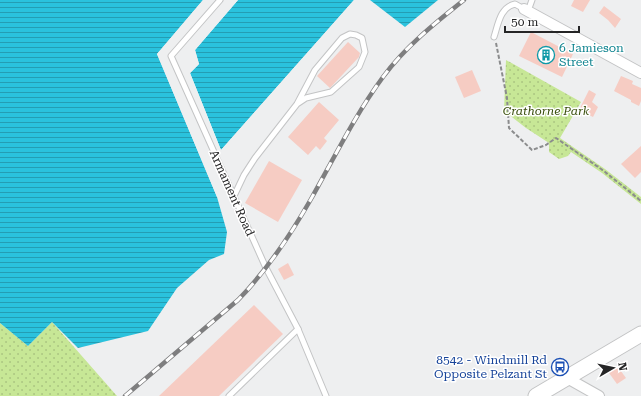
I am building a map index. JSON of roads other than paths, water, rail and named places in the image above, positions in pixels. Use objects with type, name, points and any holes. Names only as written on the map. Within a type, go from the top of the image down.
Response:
[{"type":"main road","points":[[536,396],[641,334]]},
{"type":"street","points":[[526,10],[641,73]]},
{"type":"street","points":[[567,378],[599,396]]},
{"type":"lane","name":"Armament Road","points":[[220,0],[171,56],[266,268],[298,328],[326,396]]},
{"type":"lane","points":[[494,37],[501,15],[508,6],[514,4],[526,10],[532,0]]},
{"type":"lane","points":[[234,196],[244,175],[255,158],[297,104],[315,70],[342,38],[350,34],[362,38],[365,52],[359,67],[331,92],[306,98],[297,104]]},
{"type":"lane","points":[[229,396],[298,328]]},
{"type":"water","points":[[0,0],[203,0],[157,54],[217,197],[227,232],[224,254],[209,260],[177,288],[148,331],[78,348],[52,322],[28,346],[0,323]]},
{"type":"water","points":[[238,0],[354,0],[221,150],[190,73],[199,64],[195,50]]},
{"type":"water","points":[[370,0],[438,0],[405,27]]},
{"type":"railway","points":[[125,396],[249,289],[278,252],[295,226],[354,121],[383,77],[411,46],[431,27],[464,0]]},
{"type":"place","name":"6 Jamieson Street","points":[[546,55]]},
{"type":"place","name":"8542 - Windmill Rd Opposite Pelzant St","points":[[560,367]]},
{"type":"park label","name":"Crathorne Park","points":[[546,111]]}]
